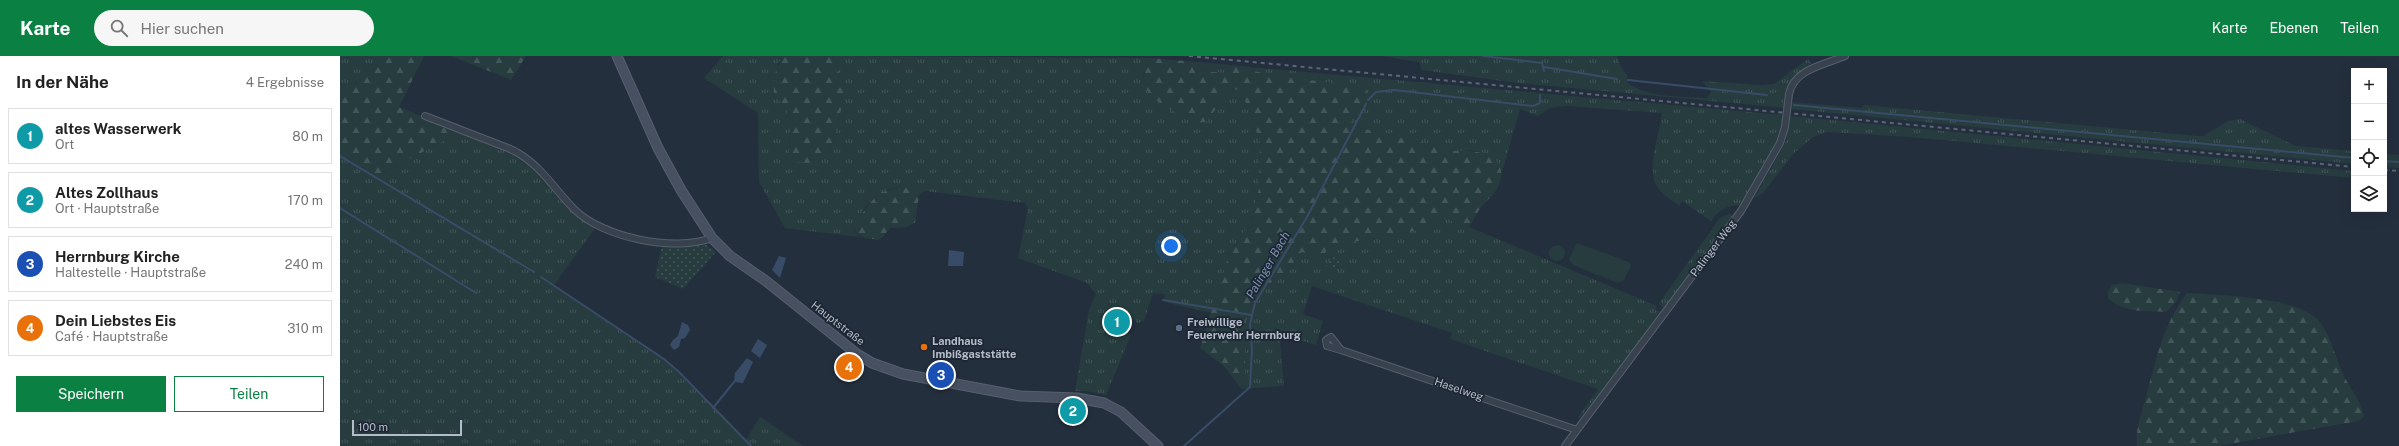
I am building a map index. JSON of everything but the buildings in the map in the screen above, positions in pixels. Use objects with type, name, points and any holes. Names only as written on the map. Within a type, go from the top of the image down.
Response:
[{"type":"main road","name":"Hauptstraße","points":[[617,56],[658,148],[691,207],[712,238],[730,256],[766,281],[872,363],[903,374],[1006,394],[1034,398],[1076,398],[1104,403],[1121,412],[1158,446]]},
{"type":"street","name":"Palinger Weg","points":[[1565,446],[1741,211],[1780,144],[1785,127],[1788,94],[1793,82],[1801,75],[1845,56]]},
{"type":"street","points":[[425,116],[518,152],[547,177],[574,208],[602,227],[637,239],[666,243],[702,242],[712,238]]},
{"type":"street","name":"Haselweg","points":[[1341,350],[1576,430]]},
{"type":"green space","points":[[340,56],[391,56],[350,85],[340,82]]},
{"type":"green space","points":[[391,56],[424,56],[399,107],[460,132],[376,177],[340,156],[340,82],[350,85]]},
{"type":"green space","points":[[451,56],[526,56],[511,80]]},
{"type":"green space","points":[[723,56],[785,56],[778,63],[774,96],[785,108],[790,121],[789,152],[830,150],[845,96],[845,86],[839,76],[834,56],[1151,58],[1142,78],[1153,98],[1193,123],[1206,122],[1231,89],[1239,91],[1248,106],[1260,142],[1259,188],[1252,219],[1228,258],[1212,313],[1164,302],[1165,294],[1153,293],[1144,321],[1137,323],[1135,319],[1123,323],[1116,319],[1113,326],[1122,327],[1131,335],[1106,395],[1086,391],[1075,391],[1089,310],[1096,294],[1087,283],[1018,258],[1028,208],[1025,203],[925,191],[919,195],[909,188],[897,188],[874,197],[864,209],[855,232],[860,237],[785,228],[759,182],[758,113],[704,78]]},
{"type":"green space","points":[[785,56],[834,56],[839,76],[845,86],[845,96],[830,150],[823,157],[809,163],[797,162],[789,152],[790,121],[785,108],[774,96],[776,70]]},
{"type":"green space","points":[[1382,56],[1617,56],[1621,67],[1627,75],[1628,83],[1636,88],[1654,94],[1704,98],[1707,98],[1711,92],[1702,81],[1761,85],[1774,84],[1808,59],[1813,65],[1799,73],[1790,81],[1786,92],[1784,108],[1518,83],[1422,70],[1419,62]]},
{"type":"green space","points":[[1151,58],[1197,62],[1203,71],[1225,73],[1231,65],[1250,67],[1255,71],[1273,76],[1363,86],[1367,91],[1349,125],[1456,151],[1474,151],[1483,153],[1497,161],[1501,168],[1501,176],[1497,190],[1482,206],[1469,227],[1462,226],[1445,218],[1426,229],[1331,246],[1321,258],[1302,252],[1279,280],[1258,287],[1246,324],[1244,337],[1245,369],[1241,389],[1225,367],[1200,348],[1228,258],[1252,219],[1259,188],[1260,142],[1248,106],[1238,90],[1231,89],[1206,122],[1193,123],[1153,98],[1141,82]]},
{"type":"green space","points":[[1197,62],[1231,65],[1225,73],[1203,71]]},
{"type":"green space","points":[[1250,67],[1783,115],[1781,127],[1773,151],[1741,205],[1724,209],[1711,221],[1682,201],[1679,206],[1660,191],[1654,180],[1654,151],[1662,113],[1567,106],[1550,108],[1538,116],[1520,109],[1502,172],[1494,160],[1477,151],[1456,151],[1348,125],[1363,87],[1288,80],[1260,72]]},
{"type":"green space","points":[[1791,102],[1862,108],[1864,105],[2198,136],[2203,136],[2228,121],[2240,119],[2296,146],[2351,151],[2351,164],[1791,109]]},
{"type":"green space","points":[[1790,116],[2351,171],[2351,178],[1911,137],[1828,132],[1813,137],[1793,154],[1763,193],[1754,199],[1786,141]]},
{"type":"green space","points":[[460,132],[517,154],[596,227],[554,285],[664,359],[746,440],[760,417],[803,446],[340,446],[340,156],[376,177]]},
{"type":"green space","points":[[2387,154],[2399,155],[2399,168],[2387,167]]},
{"type":"green space","points":[[903,187],[915,189],[919,195],[915,223],[906,227],[890,228],[880,240],[866,238],[859,235],[854,224],[878,193]]},
{"type":"green space","points":[[1729,214],[1733,216],[1664,309],[1659,303],[1720,218]]},
{"type":"green space","points":[[1445,218],[1657,306],[1655,310],[1662,312],[1580,418],[1578,417],[1598,389],[1450,339],[1452,333],[1312,286],[1303,314],[1323,321],[1316,345],[1279,333],[1284,386],[1241,389],[1245,369],[1244,337],[1247,318],[1258,287],[1279,280],[1302,252],[1321,258],[1331,246],[1426,229]]},
{"type":"green space","points":[[1577,243],[1629,262],[1631,266],[1623,281],[1618,283],[1573,265],[1569,259]]},
{"type":"green space","points":[[705,244],[716,252],[683,289],[655,277],[662,246]]},
{"type":"green space","points":[[1557,245],[1563,247],[1565,253],[1563,259],[1557,261],[1551,259],[1549,253],[1551,247]]},
{"type":"green space","points":[[1332,256],[1343,263],[1337,273],[1326,266]]},
{"type":"green space","points":[[2122,283],[2180,292],[2176,302],[2166,312],[2128,309],[2114,303],[2108,298],[2108,291],[2112,285]]},
{"type":"green space","points":[[2187,293],[2237,296],[2277,302],[2309,313],[2319,321],[2327,333],[2343,374],[2359,401],[2364,417],[2358,421],[2218,446],[2137,446],[2139,423],[2156,358],[2172,318]]},
{"type":"water","points":[[949,250],[964,252],[963,266],[948,266]]},
{"type":"water","points":[[779,256],[786,258],[780,278],[772,270]]},
{"type":"water","points":[[682,322],[688,325],[690,330],[685,338],[681,339],[679,347],[674,350],[670,345],[678,336]]},
{"type":"water","points":[[758,339],[767,345],[760,358],[751,351]]},
{"type":"water","points":[[747,358],[753,362],[743,383],[734,382],[735,373]]},
{"type":"waterway","name":"Palinger Bach","points":[[1483,56],[1542,63],[1544,71]]},
{"type":"waterway","points":[[1544,67],[1617,79]]},
{"type":"waterway","points":[[1628,80],[1767,95]]},
{"type":"waterway","points":[[1368,100],[1376,92],[1394,90],[1533,106],[1540,103],[1540,95]]},
{"type":"waterway","name":"Palinger Bach","points":[[1184,446],[1250,387],[1252,349],[1250,324],[1255,303],[1307,217],[1366,104]]},
{"type":"waterway","points":[[1794,105],[2351,158]]},
{"type":"waterway","points":[[340,156],[534,272]]},
{"type":"waterway","points":[[2387,161],[2399,162]]},
{"type":"waterway","points":[[340,208],[476,293]]},
{"type":"waterway","points":[[541,277],[664,359],[679,372],[751,446]]},
{"type":"waterway","points":[[1163,300],[1251,315]]},
{"type":"waterway","points":[[713,408],[734,382]]},
{"type":"railway","points":[[1189,56],[2351,167]]},
{"type":"railway","points":[[2387,170],[2399,171]]},
{"type":"place","name":"altes Wasserwerk","points":[[1117,322]]},
{"type":"place","name":"Freiwillige Feuerwehr Herrnburg","points":[[1179,328]]},
{"type":"place","name":"Landhaus Imbißgaststätte","points":[[924,347]]},
{"type":"place","name":"Dein Liebstes Eis","points":[[849,367]]},
{"type":"place","name":"Herrnburg Kirche","points":[[941,375]]},
{"type":"place","name":"Altes Zollhaus","points":[[1073,411]]}]
